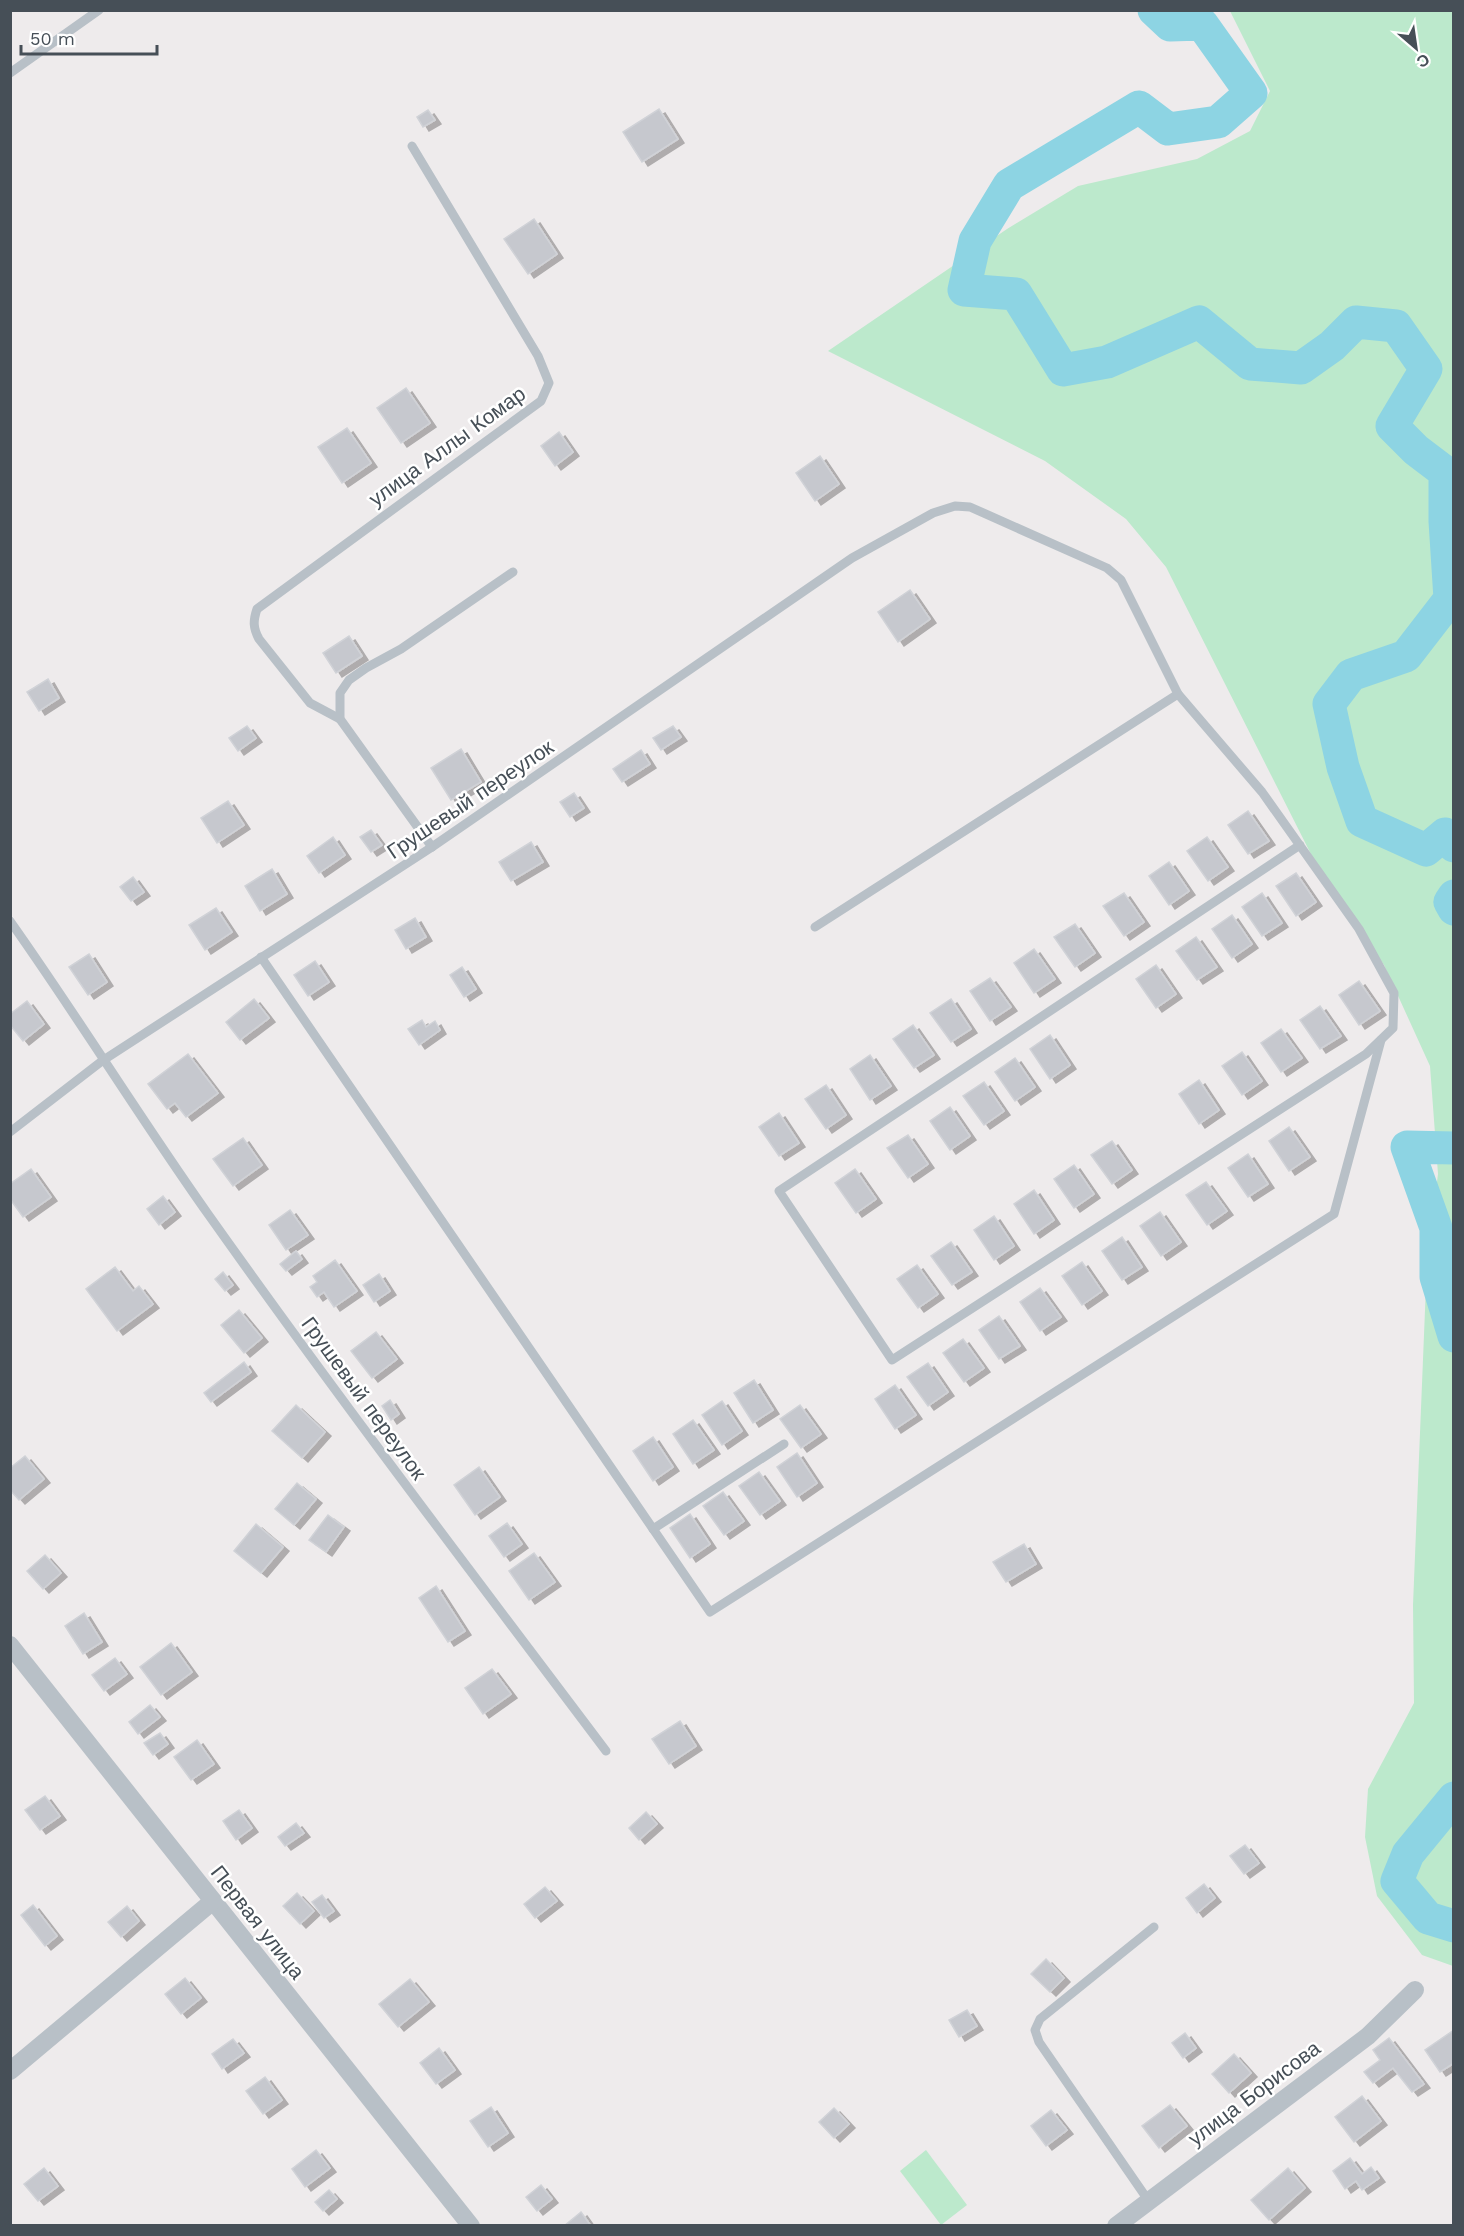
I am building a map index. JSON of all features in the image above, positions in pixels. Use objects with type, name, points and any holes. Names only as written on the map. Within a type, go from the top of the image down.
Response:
[{"type":"street","name":"Первая улица","points":[[10,1645],[471,2226]]},
{"type":"street","points":[[10,2071],[213,1900]]},
{"type":"street","name":"улица Борисова","points":[[1116,2226],[1368,2036],[1415,1990]]},
{"type":"lane","points":[[10,73],[99,10]]},
{"type":"lane","name":"улица Аллы Комар","points":[[340,719],[310,703],[259,639],[254,629],[257,609],[541,401],[549,383],[538,356],[412,146]]},
{"type":"lane","name":"Грушевый переулок","points":[[10,1131],[102,1060],[432,847],[852,558],[933,513],[956,506],[970,507],[1107,568],[1121,580],[1178,694],[1262,792],[1359,929],[1394,993],[1393,1028],[1381,1040]]},
{"type":"lane","points":[[432,847],[340,719],[340,693],[350,680],[366,668],[401,649],[513,572]]},
{"type":"lane","points":[[815,927],[1178,694]]},
{"type":"lane","points":[[1300,845],[779,1191],[892,1360],[1366,1054],[1381,1040]]},
{"type":"lane","name":"Грушевый переулок","points":[[10,921],[208,1214],[335,1389],[606,1751]]},
{"type":"lane","points":[[261,957],[710,1612],[1334,1214],[1381,1040]]},
{"type":"lane","points":[[653,1529],[784,1444]]},
{"type":"lane","points":[[1148,2200],[1039,2042],[1035,2030],[1040,2019],[1154,1927]]},
{"type":"green space","points":[[1230,11],[1453,11],[1453,1966],[1422,1955],[1377,1896],[1365,1837],[1368,1789],[1414,1703],[1413,1605],[1427,1261],[1438,1174],[1430,1066],[1384,965],[1321,874],[1166,567],[1126,519],[1045,461],[828,351],[1007,229],[1078,186],[1197,159],[1250,131],[1270,91]]},
{"type":"green space","points":[[926,2150],[967,2205],[941,2225],[900,2171]]},
{"type":"building","points":[[659,109],[678,139],[642,162],[623,132]]},
{"type":"building","points":[[428,110],[435,120],[423,127],[417,117]]},
{"type":"building","points":[[534,219],[557,254],[528,274],[504,239]]},
{"type":"building","points":[[406,388],[430,423],[401,443],[377,408]]},
{"type":"building","points":[[347,428],[371,463],[342,483],[318,447]]},
{"type":"building","points":[[559,432],[573,452],[555,466],[541,446]]},
{"type":"building","points":[[820,456],[839,484],[815,501],[796,473]]},
{"type":"building","points":[[910,590],[930,619],[898,642],[878,612]]},
{"type":"building","points":[[349,636],[362,656],[336,673],[323,653]]},
{"type":"building","points":[[48,679],[59,698],[39,711],[27,692]]},
{"type":"building","points":[[247,726],[256,738],[238,751],[229,738]]},
{"type":"building","points":[[673,726],[681,737],[661,750],[653,738]]},
{"type":"building","points":[[461,749],[481,782],[451,800],[431,768]]},
{"type":"building","points":[[641,750],[650,764],[622,782],[613,769]]},
{"type":"building","points":[[574,793],[584,808],[570,817],[560,802]]},
{"type":"building","points":[[228,801],[244,825],[217,843],[201,818]]},
{"type":"building","points":[[1248,811],[1269,841],[1248,854],[1228,825]]},
{"type":"building","points":[[371,830],[382,845],[371,852],[360,837]]},
{"type":"building","points":[[333,837],[345,855],[319,873],[307,856]]},
{"type":"building","points":[[1207,837],[1228,867],[1208,881],[1187,851]]},
{"type":"building","points":[[531,842],[543,862],[511,881],[499,862]]},
{"type":"building","points":[[1169,862],[1189,891],[1169,905],[1149,876]]},
{"type":"building","points":[[272,869],[287,894],[260,911],[245,886]]},
{"type":"building","points":[[1296,873],[1316,902],[1296,916],[1276,886]]},
{"type":"building","points":[[133,877],[144,892],[131,901],[120,887]]},
{"type":"building","points":[[1124,893],[1144,922],[1124,936],[1103,906]]},
{"type":"building","points":[[1262,893],[1282,923],[1262,936],[1242,907]]},
{"type":"building","points":[[216,908],[232,932],[205,950],[189,925]]},
{"type":"building","points":[[1232,915],[1252,944],[1232,958],[1212,929]]},
{"type":"building","points":[[415,918],[426,937],[406,949],[395,930]]},
{"type":"building","points":[[1075,924],[1095,953],[1075,967],[1054,937]]},
{"type":"building","points":[[1196,937],[1217,967],[1197,980],[1176,951]]},
{"type":"building","points":[[1034,949],[1055,979],[1034,993],[1014,963]]},
{"type":"building","points":[[89,954],[107,982],[88,995],[69,967]]},
{"type":"building","points":[[315,961],[329,982],[308,996],[294,975]]},
{"type":"building","points":[[1156,965],[1176,994],[1156,1008],[1136,979]]},
{"type":"building","points":[[462,967],[476,989],[464,997],[450,975]]},
{"type":"building","points":[[990,978],[1011,1007],[990,1021],[970,991]]},
{"type":"building","points":[[1359,981],[1380,1011],[1359,1025],[1339,995]]},
{"type":"building","points":[[254,999],[269,1018],[240,1040],[226,1022]]},
{"type":"building","points":[[951,999],[971,1029],[951,1042],[930,1013]]},
{"type":"building","points":[[27,1001],[44,1024],[23,1041],[10,1025],[10,1014]]},
{"type":"building","points":[[1320,1006],[1341,1036],[1320,1049],[1300,1020]]},
{"type":"building","points":[[422,1020],[426,1027],[435,1021],[440,1030],[419,1045],[408,1029]]},
{"type":"building","points":[[913,1025],[934,1055],[914,1068],[893,1039]]},
{"type":"building","points":[[1281,1029],[1302,1058],[1281,1072],[1261,1043]]},
{"type":"building","points":[[1050,1035],[1070,1065],[1050,1079],[1030,1049]]},
{"type":"building","points":[[1242,1052],[1262,1081],[1242,1095],[1222,1066]]},
{"type":"building","points":[[188,1054],[218,1093],[186,1117],[175,1103],[167,1109],[148,1084]]},
{"type":"building","points":[[870,1055],[891,1086],[870,1100],[850,1069]]},
{"type":"building","points":[[1015,1058],[1035,1087],[1015,1101],[995,1072]]},
{"type":"building","points":[[1199,1080],[1219,1110],[1199,1124],[1179,1094]]},
{"type":"building","points":[[984,1082],[1004,1111],[984,1125],[963,1096]]},
{"type":"building","points":[[826,1085],[846,1115],[826,1129],[805,1099]]},
{"type":"building","points":[[950,1107],[970,1136],[950,1150],[930,1121]]},
{"type":"building","points":[[779,1113],[799,1143],[779,1156],[759,1127]]},
{"type":"building","points":[[1289,1127],[1310,1157],[1289,1171],[1269,1141]]},
{"type":"building","points":[[908,1135],[928,1164],[908,1178],[887,1148]]},
{"type":"building","points":[[243,1138],[262,1165],[233,1186],[213,1159]]},
{"type":"building","points":[[1112,1141],[1132,1170],[1112,1184],[1091,1155]]},
{"type":"building","points":[[1248,1154],[1268,1184],[1248,1197],[1228,1168]]},
{"type":"building","points":[[1074,1165],[1094,1194],[1074,1208],[1054,1179]]},
{"type":"building","points":[[31,1169],[51,1197],[23,1217],[10,1199],[10,1184]]},
{"type":"building","points":[[855,1169],[876,1199],[856,1213],[835,1183]]},
{"type":"building","points":[[1206,1182],[1227,1211],[1207,1225],[1186,1195]]},
{"type":"building","points":[[1034,1190],[1054,1220],[1034,1234],[1014,1204]]},
{"type":"building","points":[[163,1196],[175,1212],[159,1225],[147,1209]]},
{"type":"building","points":[[290,1210],[308,1235],[286,1250],[269,1225]]},
{"type":"building","points":[[1160,1212],[1181,1242],[1161,1256],[1140,1226]]},
{"type":"building","points":[[994,1216],[1014,1246],[994,1260],[974,1230]]},
{"type":"building","points":[[1122,1237],[1142,1267],[1122,1280],[1102,1251]]},
{"type":"building","points":[[951,1242],[972,1272],[952,1285],[931,1256]]},
{"type":"building","points":[[296,1251],[302,1259],[286,1271],[280,1264]]},
{"type":"building","points":[[335,1260],[357,1291],[334,1307],[324,1292],[317,1297],[310,1287],[317,1282],[313,1276]]},
{"type":"building","points":[[1082,1262],[1102,1291],[1082,1305],[1062,1276]]},
{"type":"building","points":[[917,1265],[938,1294],[918,1308],[897,1279]]},
{"type":"building","points":[[115,1267],[133,1291],[139,1286],[153,1304],[117,1331],[86,1289]]},
{"type":"building","points":[[223,1272],[233,1285],[225,1291],[215,1279]]},
{"type":"building","points":[[379,1274],[390,1291],[374,1302],[363,1285]]},
{"type":"building","points":[[1040,1288],[1061,1317],[1040,1331],[1020,1302]]},
{"type":"building","points":[[239,1310],[262,1338],[244,1353],[221,1325]]},
{"type":"building","points":[[999,1316],[1020,1346],[999,1359],[979,1330]]},
{"type":"building","points":[[376,1332],[397,1359],[372,1378],[351,1351]]},
{"type":"building","points":[[963,1339],[984,1368],[964,1382],[943,1353]]},
{"type":"building","points":[[244,1362],[251,1372],[211,1402],[204,1393]]},
{"type":"building","points":[[928,1363],[948,1392],[928,1406],[907,1377]]},
{"type":"building","points":[[754,1380],[773,1410],[753,1423],[734,1393]]},
{"type":"building","points":[[895,1385],[916,1415],[895,1429],[875,1399]]},
{"type":"building","points":[[390,1400],[399,1414],[391,1420],[382,1406]]},
{"type":"building","points":[[722,1401],[742,1431],[722,1445],[702,1415]]},
{"type":"building","points":[[296,1405],[325,1432],[302,1458],[272,1431]]},
{"type":"building","points":[[800,1405],[821,1434],[801,1448],[780,1419]]},
{"type":"building","points":[[693,1420],[714,1450],[693,1464],[673,1434]]},
{"type":"building","points":[[653,1437],[673,1467],[653,1481],[633,1451]]},
{"type":"building","points":[[797,1453],[817,1483],[797,1497],[777,1467]]},
{"type":"building","points":[[25,1456],[44,1479],[19,1500],[10,1490],[10,1468]]},
{"type":"building","points":[[479,1467],[500,1497],[475,1515],[454,1485]]},
{"type":"building","points":[[759,1472],[780,1501],[760,1515],[739,1486]]},
{"type":"building","points":[[297,1483],[316,1499],[294,1525],[275,1509]]},
{"type":"building","points":[[723,1492],[744,1521],[724,1535],[703,1506]]},
{"type":"building","points":[[690,1514],[710,1544],[690,1558],[670,1528]]},
{"type":"building","points":[[328,1515],[344,1527],[326,1552],[309,1540]]},
{"type":"building","points":[[507,1523],[522,1544],[504,1557],[489,1536]]},
{"type":"building","points":[[256,1524],[283,1547],[261,1573],[234,1551]]},
{"type":"building","points":[[1024,1544],[1036,1564],[1006,1582],[993,1562]]},
{"type":"building","points":[[534,1553],[555,1582],[529,1600],[509,1571]]},
{"type":"building","points":[[45,1555],[61,1573],[43,1589],[27,1571]]},
{"type":"building","points":[[436,1586],[465,1631],[448,1642],[419,1598]]},
{"type":"building","points":[[84,1613],[102,1642],[83,1654],[65,1626]]},
{"type":"building","points":[[171,1643],[192,1672],[161,1695],[140,1667]]},
{"type":"building","points":[[115,1658],[127,1674],[104,1691],[92,1675]]},
{"type":"building","points":[[492,1669],[511,1694],[483,1714],[465,1688]]},
{"type":"building","points":[[150,1705],[160,1717],[138,1734],[129,1722]]},
{"type":"building","points":[[680,1721],[696,1746],[669,1764],[652,1739]]},
{"type":"building","points":[[160,1733],[168,1744],[153,1755],[144,1743]]},
{"type":"building","points":[[197,1740],[214,1764],[191,1780],[174,1757]]},
{"type":"building","points":[[45,1796],[60,1816],[40,1830],[25,1810]]},
{"type":"building","points":[[239,1810],[252,1828],[236,1840],[223,1821]]},
{"type":"building","points":[[646,1812],[657,1824],[639,1840],[629,1828]]},
{"type":"building","points":[[296,1823],[304,1833],[285,1846],[278,1837]]},
{"type":"building","points":[[1245,1845],[1259,1863],[1244,1874],[1230,1856]]},
{"type":"building","points":[[1204,1884],[1215,1898],[1197,1913],[1186,1898]]},
{"type":"building","points":[[545,1887],[557,1901],[535,1918],[524,1904]]},
{"type":"building","points":[[297,1893],[314,1911],[300,1924],[283,1906]]},
{"type":"building","points":[[322,1895],[334,1911],[324,1918],[312,1902]]},
{"type":"building","points":[[33,1905],[57,1936],[45,1946],[21,1915]]},
{"type":"building","points":[[127,1906],[139,1921],[121,1937],[108,1922]]},
{"type":"building","points":[[1046,1959],[1064,1978],[1050,1992],[1031,1974]]},
{"type":"building","points":[[185,1978],[201,1998],[181,2014],[165,1994]]},
{"type":"building","points":[[410,1979],[429,2002],[398,2027],[379,2004]]},
{"type":"building","points":[[967,2010],[977,2026],[959,2037],[949,2020]]},
{"type":"building","points":[[1454,2030],[1454,2063],[1440,2072],[1425,2050]]},
{"type":"building","points":[[1185,2033],[1196,2048],[1183,2058],[1172,2043]]},
{"type":"building","points":[[1389,2038],[1424,2084],[1412,2092],[1393,2068],[1373,2083],[1364,2072],[1380,2060],[1373,2050]]},
{"type":"building","points":[[233,2039],[244,2053],[222,2069],[212,2054]]},
{"type":"building","points":[[439,2048],[455,2070],[436,2084],[420,2063]]},
{"type":"building","points":[[1234,2054],[1251,2073],[1229,2093],[1212,2074]]},
{"type":"building","points":[[265,2077],[282,2100],[263,2114],[246,2091]]},
{"type":"building","points":[[1362,2096],[1381,2121],[1354,2142],[1335,2117]]},
{"type":"building","points":[[1170,2105],[1187,2126],[1159,2148],[1142,2126]]},
{"type":"building","points":[[491,2107],[508,2133],[488,2147],[470,2121]]},
{"type":"building","points":[[834,2108],[849,2124],[834,2138],[819,2122]]},
{"type":"building","points":[[1051,2110],[1067,2130],[1046,2146],[1031,2126]]},
{"type":"building","points":[[316,2150],[330,2168],[305,2187],[292,2169]]},
{"type":"building","points":[[1350,2158],[1362,2174],[1371,2167],[1379,2178],[1362,2190],[1356,2181],[1345,2189],[1333,2171]]},
{"type":"building","points":[[44,2168],[58,2186],[38,2201],[24,2184]]},
{"type":"building","points":[[1288,2168],[1305,2188],[1269,2220],[1251,2200]]},
{"type":"building","points":[[541,2185],[552,2199],[537,2211],[526,2197]]},
{"type":"building","points":[[329,2190],[337,2199],[323,2211],[315,2202]]},
{"type":"building","points":[[581,2212],[591,2226],[564,2226]]},
{"type":"waterway","points":[[1154,10],[1170,25],[1202,24],[1251,93],[1218,122],[1168,129],[1139,107],[1009,185],[975,241],[964,290],[1016,294],[1063,370],[1107,362],[1199,322],[1250,364],[1301,368],[1332,346],[1356,322],[1396,326],[1426,369],[1392,426],[1416,450],[1445,472],[1445,521],[1450,599],[1406,656],[1351,675],[1329,704],[1343,767],[1362,821],[1426,850],[1445,834],[1454,846]]},
{"type":"waterway","points":[[1454,896],[1450,902],[1454,909]]},
{"type":"waterway","points":[[1454,1148],[1407,1147],[1436,1228],[1436,1277],[1454,1336]]},
{"type":"waterway","points":[[1454,1798],[1408,1854],[1397,1881],[1428,1918],[1454,1926]]}]
